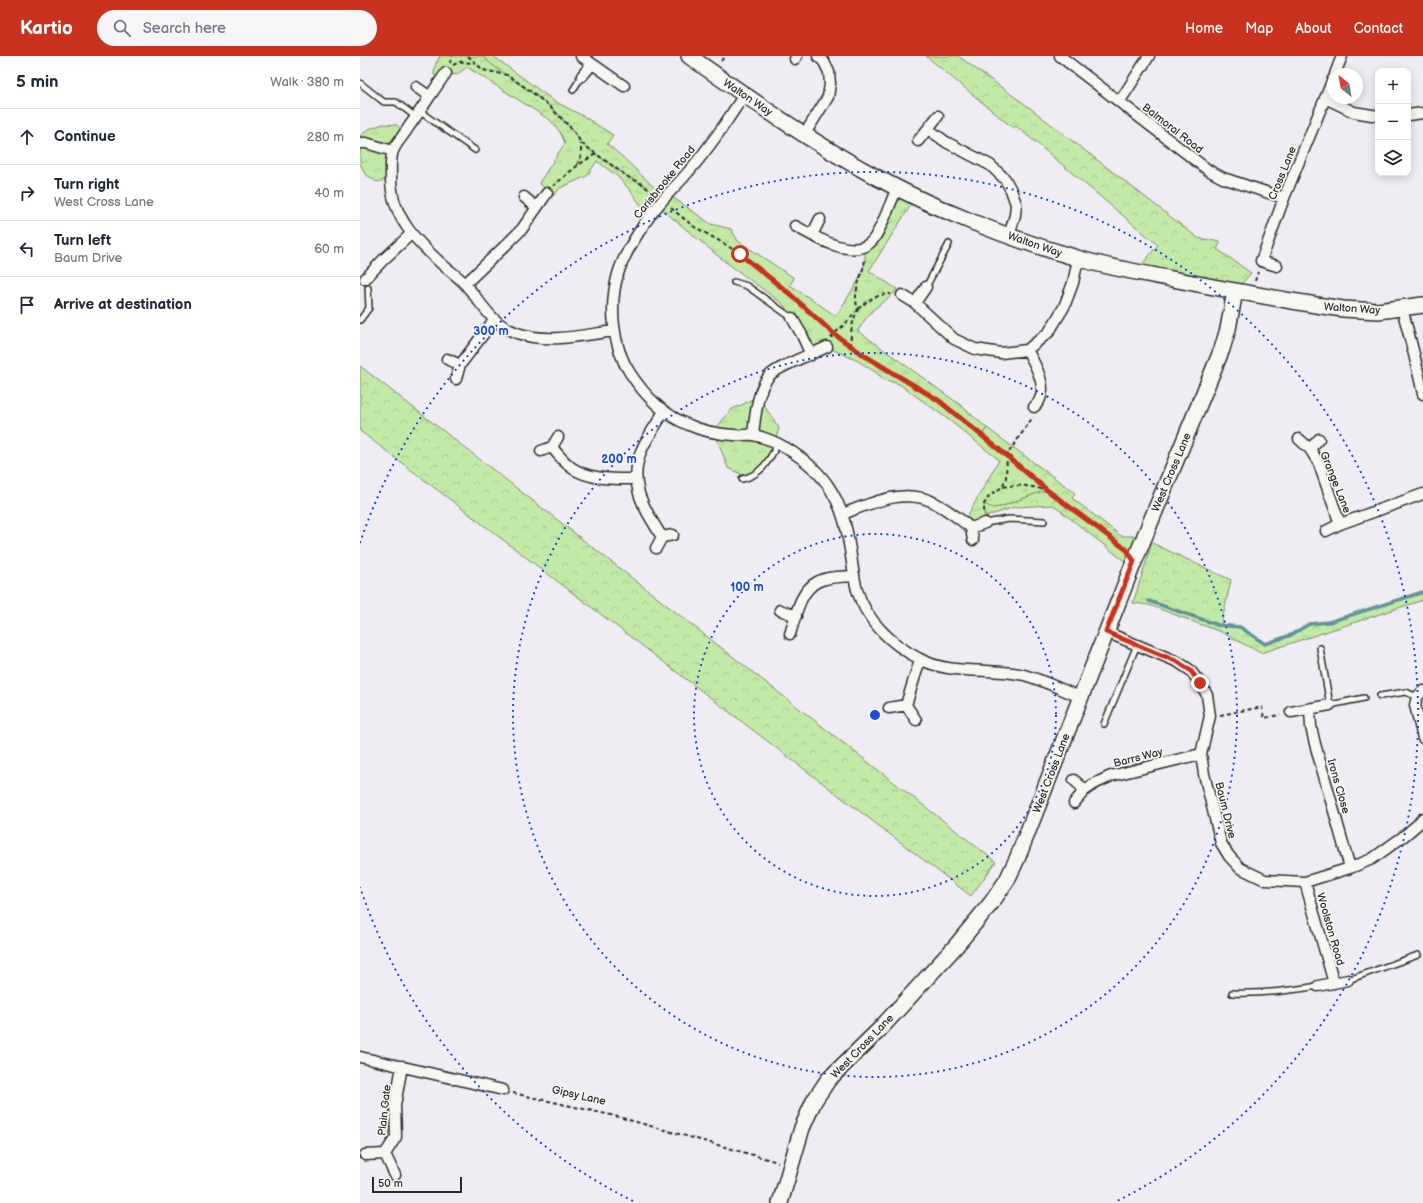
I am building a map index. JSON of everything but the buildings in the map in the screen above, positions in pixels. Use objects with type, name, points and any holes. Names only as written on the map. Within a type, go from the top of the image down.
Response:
[{"type":"street","points":[[581,56],[624,86]]},
{"type":"street","name":"Walton Way","points":[[689,56],[744,95],[838,156],[897,188],[956,215],[1009,236],[1078,259],[1136,272],[1252,294],[1343,309],[1378,311],[1423,305]]},
{"type":"street","points":[[804,135],[828,97],[830,84],[829,72],[824,62],[818,56]]},
{"type":"street","name":"Balmoral Road","points":[[1060,56],[1208,170],[1223,178],[1284,198]]},
{"type":"street","points":[[1120,101],[1149,56]]},
{"type":"street","points":[[1337,68],[1342,56]]},
{"type":"street","points":[[582,76],[592,64]]},
{"type":"street","points":[[446,73],[393,151],[391,169],[392,193],[401,216],[411,234],[465,284],[494,320],[517,333],[548,338],[614,331]]},
{"type":"street","points":[[416,87],[429,96]]},
{"type":"street","name":"Cross Lane","points":[[1261,261],[1284,198],[1327,93]]},
{"type":"street","name":"Carisbrooke Road","points":[[744,95],[721,130],[689,171],[662,201],[631,245],[618,273],[613,307],[614,331],[624,365],[641,390],[655,406],[664,412],[688,425],[712,432],[734,435],[753,435],[794,454],[813,468],[826,482],[836,497],[843,514],[849,540],[857,591],[876,624],[889,639],[920,660],[948,668],[998,671],[1024,675],[1080,697]]},
{"type":"street","points":[[1325,98],[1354,112],[1375,116]]},
{"type":"street","points":[[1411,115],[1423,113]]},
{"type":"street","points":[[918,141],[938,116]]},
{"type":"street","points":[[928,129],[946,142],[990,165],[1005,179],[1016,204],[1009,236]]},
{"type":"street","points":[[360,143],[366,143],[393,151]]},
{"type":"street","points":[[795,226],[827,243],[838,247],[851,248],[865,246],[877,233],[897,188]]},
{"type":"street","points":[[465,284],[522,229],[547,193]]},
{"type":"street","points":[[524,197],[536,207]]},
{"type":"street","points":[[812,235],[820,219]]},
{"type":"street","points":[[364,281],[382,260],[411,234]]},
{"type":"street","points":[[902,295],[915,303],[954,339],[975,349],[1001,353],[1027,350],[1049,332],[1064,307],[1073,283],[1078,259]]},
{"type":"street","points":[[1261,261],[1277,266]]},
{"type":"street","points":[[915,303],[926,287]]},
{"type":"street","name":"West Cross Lane","points":[[780,1203],[802,1128],[814,1101],[828,1080],[879,1030],[955,947],[992,902],[1007,880],[1017,859],[1134,561],[1222,349],[1228,329],[1235,291]]},
{"type":"street","points":[[1402,308],[1423,394]]},
{"type":"street","points":[[792,318],[811,355]]},
{"type":"street","points":[[456,379],[460,365],[494,320]]},
{"type":"street","points":[[753,435],[761,391],[769,376],[776,371],[827,347]]},
{"type":"street","points":[[1027,350],[1038,371],[1042,390],[1041,398],[1034,407]]},
{"type":"street","points":[[447,359],[460,365]]},
{"type":"street","points":[[662,537],[643,506],[638,492],[636,470],[642,448],[664,412]]},
{"type":"street","points":[[541,451],[552,447],[558,436]]},
{"type":"street","name":"Grange Lane","points":[[1299,439],[1310,449],[1319,464],[1340,524]]},
{"type":"street","name":"Grange Lane","points":[[1310,449],[1319,439]]},
{"type":"street","points":[[552,447],[562,460],[580,472],[591,476],[636,479]]},
{"type":"street","name":"Grange Lane","points":[[1326,531],[1340,524],[1423,494]]},
{"type":"street","points":[[843,514],[874,502],[896,497],[915,497],[934,502],[971,528]]},
{"type":"street","points":[[971,528],[985,523]]},
{"type":"street","points":[[971,528],[972,540]]},
{"type":"street","points":[[662,537],[673,535]]},
{"type":"street","points":[[656,548],[662,537]]},
{"type":"street","points":[[790,634],[802,599],[808,590],[818,582],[831,578],[854,576]]},
{"type":"street","points":[[780,610],[796,616]]},
{"type":"street","name":"Baum Drive","points":[[1106,632],[1178,662],[1190,670],[1207,695],[1210,716],[1201,754],[1221,843],[1240,868],[1265,880],[1305,882],[1350,868],[1377,855],[1404,836],[1423,818]]},
{"type":"street","points":[[906,705],[920,660]]},
{"type":"street","points":[[1420,694],[1415,705],[1423,738]]},
{"type":"street","points":[[889,708],[906,705]]},
{"type":"street","points":[[906,705],[916,720]]},
{"type":"street","points":[[1291,712],[1330,705]]},
{"type":"street","name":"Irons Close","points":[[1310,709],[1311,726],[1315,744],[1350,868]]},
{"type":"street","name":"Barrs Way","points":[[1074,803],[1085,790],[1111,776],[1201,754]]},
{"type":"street","points":[[1074,780],[1085,790]]},
{"type":"street","name":"Woolston Road","points":[[1305,882],[1334,983]]},
{"type":"street","points":[[1318,986],[1348,980]]},
{"type":"street","points":[[360,1056],[503,1090]]},
{"type":"street","name":"Plain Gate","points":[[385,1154],[396,1137],[395,1105],[402,1066]]},
{"type":"street","points":[[365,1155],[385,1154],[395,1175]]},
{"type":"lane","points":[[573,90],[582,76]]},
{"type":"lane","points":[[360,83],[384,102],[396,102],[475,150]]},
{"type":"lane","points":[[926,287],[949,244]]},
{"type":"lane","points":[[360,320],[369,308],[364,281]]},
{"type":"lane","points":[[734,282],[747,286],[792,318]]},
{"type":"lane","points":[[742,479],[750,478],[759,472],[767,463],[777,445]]},
{"type":"lane","points":[[985,523],[1009,519],[1044,521]]},
{"type":"lane","points":[[1104,724],[1137,645]]},
{"type":"lane","points":[[1320,648],[1330,705],[1364,698]]},
{"type":"lane","points":[[1380,696],[1406,692],[1420,694]]},
{"type":"lane","points":[[1348,980],[1418,955]]},
{"type":"lane","points":[[1232,994],[1294,991],[1318,986]]},
{"type":"path","points":[[468,56],[483,70],[507,75],[532,92],[549,106],[570,127],[581,143],[628,177],[642,184],[693,226],[740,254],[790,294],[834,334],[852,347],[938,400],[1047,490],[1127,550],[1134,561]]},
{"type":"path","points":[[446,73],[453,64],[460,62],[475,63]]},
{"type":"path","points":[[577,166],[581,157],[581,143]]},
{"type":"path","points":[[547,193],[556,182],[596,153]]},
{"type":"path","points":[[852,347],[851,327],[858,309],[855,302],[858,282],[865,263],[865,246]]},
{"type":"path","points":[[1252,294],[1261,261]]},
{"type":"path","points":[[834,334],[848,322],[858,309],[876,296],[884,294],[902,295]]},
{"type":"path","points":[[1002,488],[1006,478],[1007,456],[1038,410],[1034,407]]},
{"type":"path","points":[[985,523],[984,504],[989,496],[1002,488],[1012,485],[1030,486],[1047,490]]},
{"type":"path","points":[[1210,716],[1262,707],[1264,718],[1291,712]]},
{"type":"path","name":"Gipsy Lane","points":[[503,1090],[615,1116],[791,1166]]},
{"type":"green space","points":[[440,56],[483,56],[549,106],[577,136],[581,143],[628,177],[642,184],[661,200],[668,194],[711,224],[731,229],[738,241],[794,278],[790,285],[836,316],[858,281],[865,263],[865,246],[897,188],[916,197],[869,271],[897,289],[872,312],[858,331],[959,404],[987,428],[982,435],[1047,490],[1000,507],[984,510],[985,523],[964,522],[999,460],[945,417],[899,384],[885,380],[858,361],[827,347],[811,355],[797,325],[783,304],[723,260],[658,206],[652,214],[640,204],[617,176],[597,161],[587,176],[560,188],[553,196],[539,183],[565,143],[560,132],[550,120],[467,67],[456,75],[446,73],[440,82],[434,75],[435,65]]},
{"type":"green space","points":[[483,56],[493,56],[554,101],[583,116],[613,135],[607,144],[665,197],[662,201],[642,184],[628,177],[581,143],[564,119],[553,109],[491,64]]},
{"type":"green space","points":[[926,56],[958,56],[1030,108],[1198,238],[1221,242],[1217,249],[1251,273],[1235,291],[1136,272],[1158,245],[1016,126],[1013,128]]},
{"type":"green space","points":[[383,124],[397,125],[403,132],[393,151],[391,179],[377,182],[365,174],[360,163],[360,136],[369,129]]},
{"type":"green space","points":[[360,366],[996,862],[971,896],[360,431]]},
{"type":"green space","points":[[759,398],[779,428],[770,458],[749,478],[728,468],[717,439],[717,427],[732,409],[752,399]]},
{"type":"green space","points":[[987,428],[1075,493],[1072,498],[1121,536],[1144,536],[1132,567],[1053,505],[1015,507],[985,517],[984,504],[993,508],[1000,507],[1046,490],[982,435]]},
{"type":"green space","points":[[1152,543],[1231,580],[1221,625],[1240,627],[1265,644],[1291,635],[1309,624],[1329,622],[1423,592],[1423,600],[1261,653],[1221,632],[1149,605],[1133,603]]},
{"type":"waterway","points":[[1149,601],[1218,625],[1240,627],[1265,644],[1291,635],[1309,624],[1329,622],[1423,592]]},
{"type":"route","points":[[740,254],[790,294],[834,334],[865,356],[938,400],[1047,490],[1127,550],[1134,561],[1106,632],[1178,662],[1190,670],[1200,683]]}]
